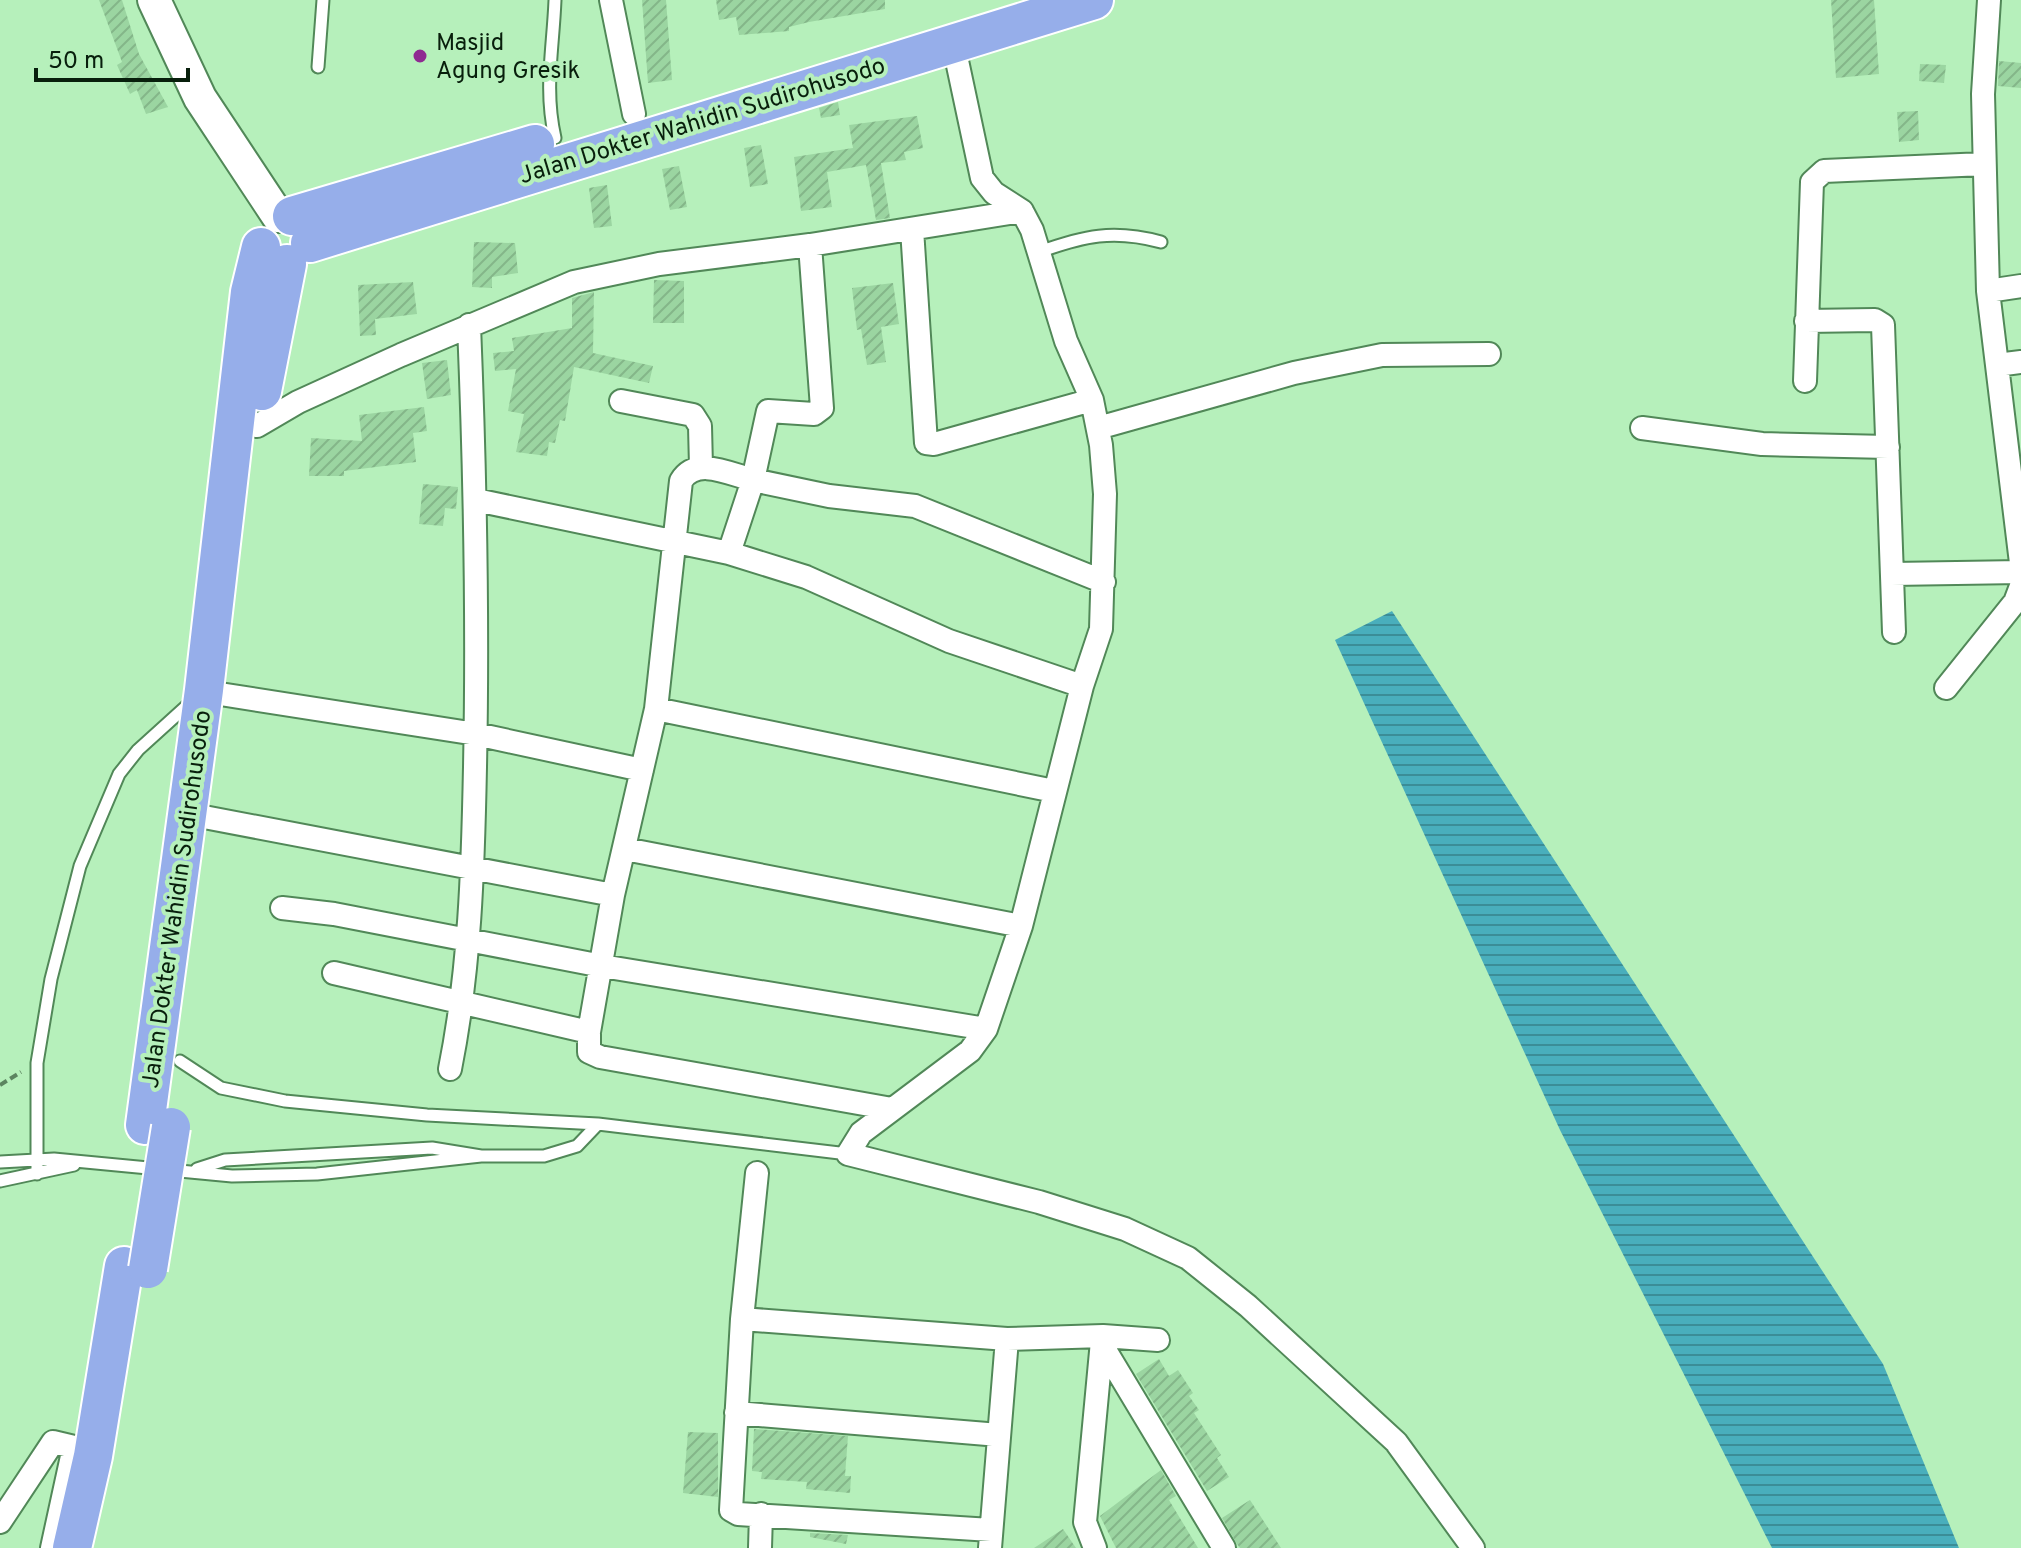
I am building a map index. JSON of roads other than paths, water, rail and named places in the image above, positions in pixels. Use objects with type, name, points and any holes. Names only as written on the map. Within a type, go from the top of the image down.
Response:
[{"type":"highway","name":"Jalan Dokter Wahidin Sudirohusodo","points":[[97,1548],[158,1126],[212,692],[250,292],[282,236],[555,138],[1015,0]]},
{"type":"highway","name":"Jalan Dokter Wahidin Sudirohusodo","points":[[282,236],[1094,0]]},
{"type":"highway","name":"Jalan Dokter Wahidin Sudirohusodo","points":[[158,1126],[180,1061],[204,817],[212,692],[257,426],[282,236]]},
{"type":"highway","name":"Jalan Dokter Wahidin Sudirohusodo","points":[[72,1548],[84,1453],[136,1267]]},
{"type":"main road","points":[[154,0],[200,98],[216,158],[282,236]]},
{"type":"street","points":[[611,0],[634,114]]},
{"type":"street","points":[[1989,0],[1983,94],[1988,291],[2016,481],[2021,563]]},
{"type":"street","points":[[953,42],[982,178],[994,193],[1022,211],[1039,252],[1066,341],[1092,400],[1105,494],[1101,629],[1082,686],[1021,926],[986,1029],[970,1051],[861,1133],[848,1154],[1068,1211],[1125,1229],[1188,1258],[1248,1306],[1396,1442],[1473,1548]]},
{"type":"street","points":[[1805,381],[1812,182],[1817,175],[1824,171],[1984,164]]},
{"type":"street","points":[[257,426],[298,402],[469,325],[574,282],[614,272],[1022,211]]},
{"type":"street","points":[[912,229],[926,443],[934,444],[1092,400]]},
{"type":"street","points":[[729,553],[753,480],[768,411],[814,414],[822,408],[810,245]]},
{"type":"street","points":[[1988,291],[2021,286]]},
{"type":"street","points":[[1806,321],[1881,322],[1894,632]]},
{"type":"street","points":[[450,1069],[464,1003],[473,866],[476,500],[469,325]]},
{"type":"street","points":[[1098,428],[1294,373],[1382,355],[1489,354]]},
{"type":"street","points":[[1997,365],[2021,362]]},
{"type":"street","points":[[621,401],[693,415],[700,426],[701,467]]},
{"type":"street","points":[[1642,428],[1762,444],[1888,447]]},
{"type":"street","points":[[892,1109],[600,1057],[589,1052],[589,1032],[613,895],[656,709],[681,481],[686,472],[701,467],[829,496],[915,506],[1104,582]]},
{"type":"street","points":[[476,500],[729,553],[806,577],[949,641],[1082,686]]},
{"type":"street","points":[[1892,574],[2021,572]]},
{"type":"street","points":[[1946,688],[2015,602],[2021,586]]},
{"type":"street","points":[[212,692],[476,734],[642,770]]},
{"type":"street","points":[[656,709],[1054,791]]},
{"type":"street","points":[[204,817],[613,895]]},
{"type":"street","points":[[625,849],[1021,926]]},
{"type":"street","points":[[282,908],[334,914],[602,966],[986,1029]]},
{"type":"street","points":[[334,973],[589,1032]]},
{"type":"street","points":[[757,1173],[742,1319],[730,1507],[734,1513],[991,1539],[1007,1339]]},
{"type":"street","points":[[742,1319],[1007,1339],[1158,1340]]},
{"type":"street","points":[[1095,1548],[1085,1522],[1102,1340]]},
{"type":"street","points":[[1102,1340],[1224,1548]]},
{"type":"street","points":[[736,1413],[999,1435]]},
{"type":"street","points":[[0,1522],[55,1440],[84,1453],[52,1548]]},
{"type":"street","points":[[760,1548],[761,1514]]},
{"type":"lane","points":[[318,67],[323,0]]},
{"type":"lane","points":[[555,0],[547,78],[547,104],[555,138]]},
{"type":"lane","points":[[1039,252],[1109,234],[1133,234],[1161,242]]},
{"type":"lane","points":[[37,1174],[34,1158],[39,1120],[37,1063],[60,937],[80,866],[119,774],[138,750],[212,692]]},
{"type":"lane","points":[[180,1061],[221,1088],[285,1101],[427,1115],[598,1124],[848,1154]]},
{"type":"lane","points":[[192,1170],[225,1160],[316,1152],[432,1148],[481,1156],[561,1153],[577,1146],[598,1124]]},
{"type":"lane","points":[[0,1162],[34,1158],[232,1176],[317,1174],[481,1156]]},
{"type":"lane","points":[[0,1181],[82,1162]]},
{"type":"water","points":[[1392,611],[1883,1364],[1959,1548],[1772,1548],[1560,1130],[1335,640]]},
{"type":"place","name":"Masjid Agung Gresik","points":[[420,56]]}]
